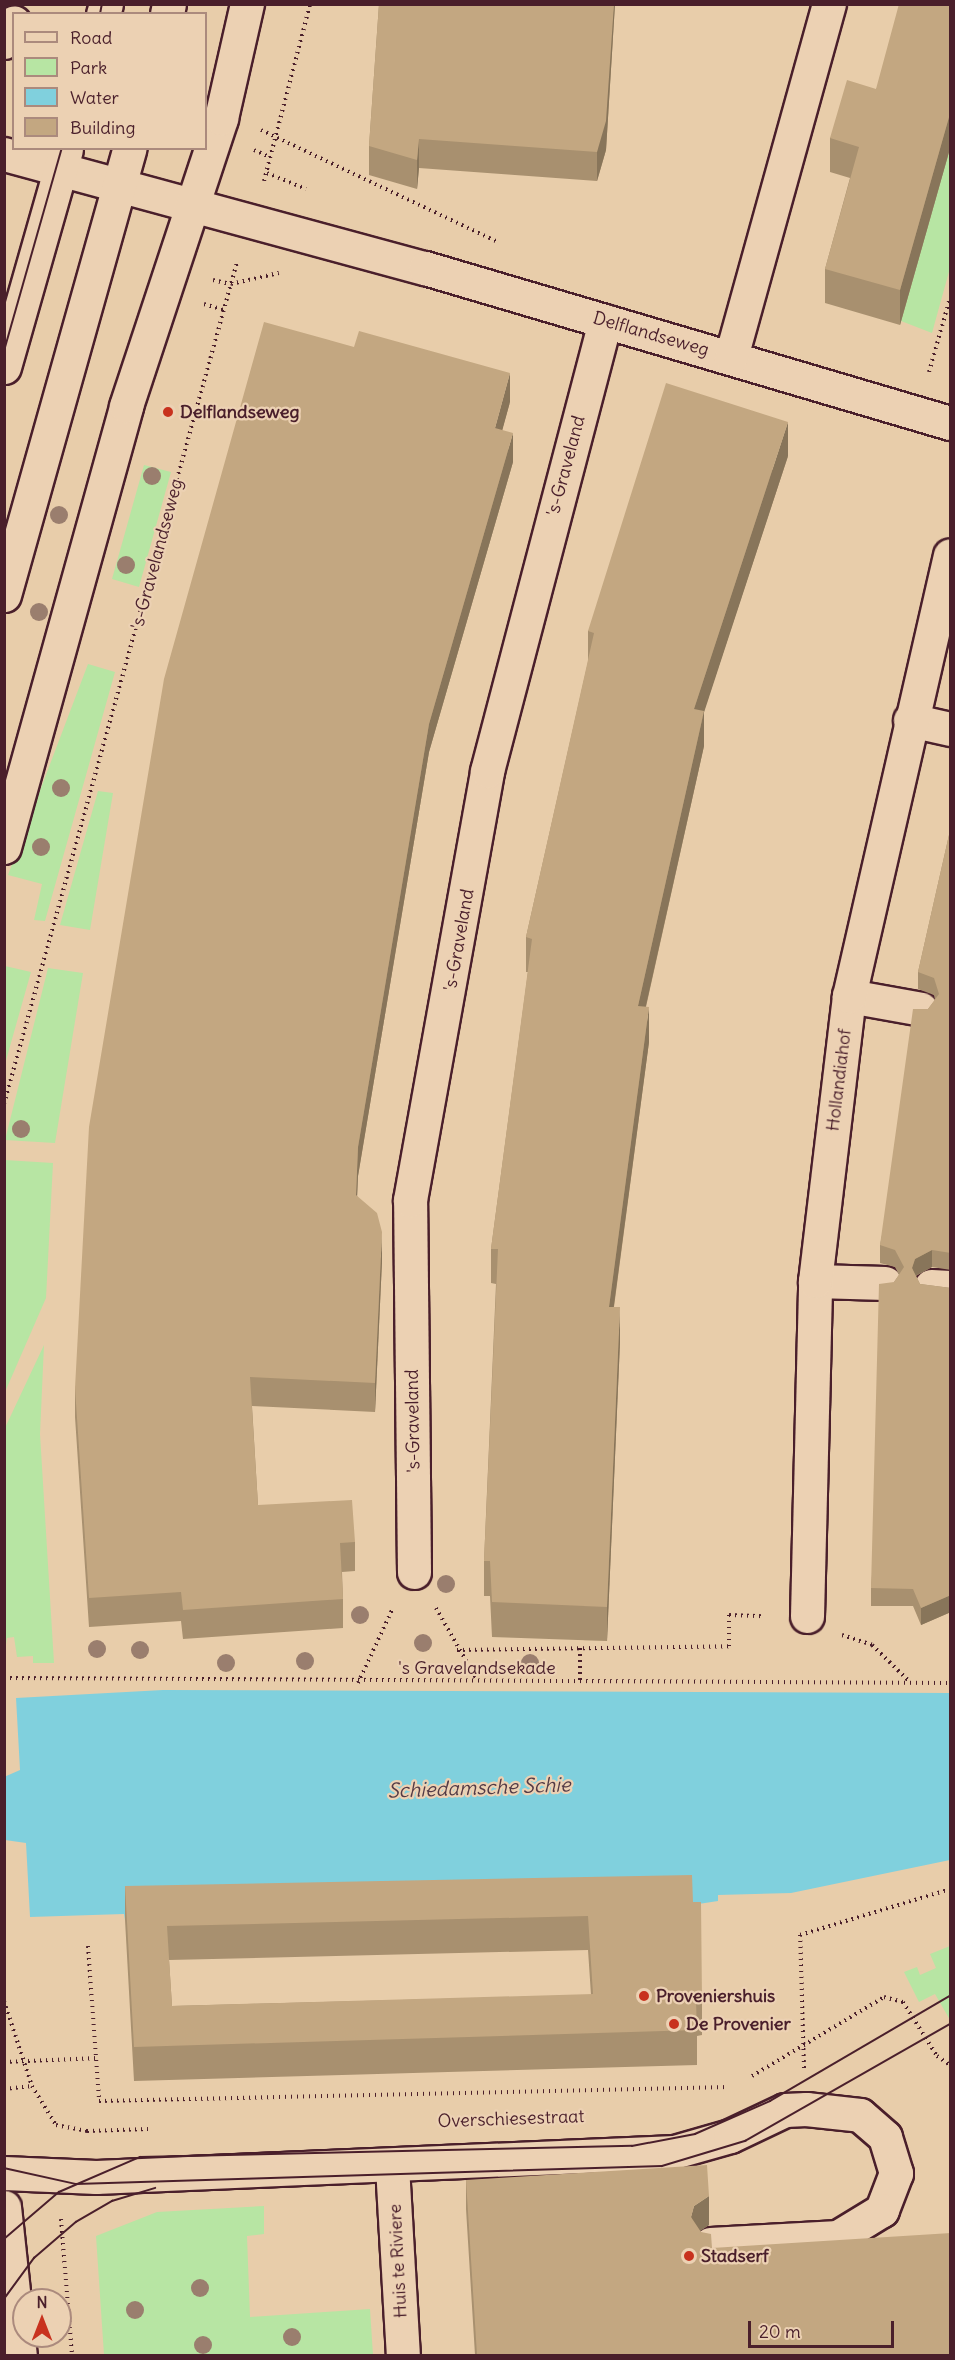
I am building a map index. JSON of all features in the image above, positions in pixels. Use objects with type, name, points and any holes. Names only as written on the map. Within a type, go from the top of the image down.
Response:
[{"type":"street","points":[[4,847],[126,406],[221,118],[247,4]]},
{"type":"street","name":"Delflandseweg","points":[[731,357],[829,4]]},
{"type":"street","points":[[4,42],[12,26]]},
{"type":"street","points":[[4,595],[129,150]]},
{"type":"street","name":"Delflandseweg","points":[[4,154],[64,159],[119,187],[605,321],[951,423]]},
{"type":"street","points":[[4,367],[64,159]]},
{"type":"street","name":"'s-Graveland","points":[[414,1572],[410,1200],[487,771],[605,321]]},
{"type":"street","name":"Hollandiahof","points":[[807,1616],[815,1281],[849,996],[910,720],[951,555]]},
{"type":"street","points":[[910,720],[951,729]]},
{"type":"street","points":[[849,996],[921,1009]]},
{"type":"street","points":[[815,1281],[885,1283]]},
{"type":"street","points":[[4,2173],[96,2177],[392,2166],[674,2152],[730,2136],[785,2110],[860,2115],[885,2137],[896,2173],[882,2210],[838,2237],[710,2244]]},
{"type":"street","name":"Huis te Riviere","points":[[392,2166],[403,2355]]},
{"type":"street","points":[[4,2207],[12,2291]]},
{"type":"path","name":"'s-Gravelandseweg","points":[[4,1104],[276,135],[310,4]]},
{"type":"path","points":[[221,118],[276,135],[505,246]]},
{"type":"path","points":[[918,412],[951,298]]},
{"type":"path","points":[[414,1572],[457,1650],[477,1680]]},
{"type":"path","points":[[358,1683],[414,1572]]},
{"type":"path","points":[[457,1650],[729,1646],[729,1616],[807,1616],[858,1644],[873,1645],[910,1683]]},
{"type":"path","points":[[580,1648],[580,1681]]},
{"type":"path","name":"'s Gravelandsekade","points":[[4,1678],[358,1683],[477,1680],[951,1683]]},
{"type":"path","points":[[785,2110],[803,2083],[807,2042],[800,1935],[951,1889]]},
{"type":"path","points":[[88,1946],[99,2101],[733,2087],[704,2097]]},
{"type":"path","points":[[742,2081],[872,2001],[895,1997],[937,2056],[951,2065]]},
{"type":"path","points":[[4,2001],[22,2062],[32,2086],[56,2125],[87,2131],[158,2129]]},
{"type":"path","points":[[4,2062],[97,2058]]},
{"type":"path","points":[[4,2089],[32,2086]]},
{"type":"green space","points":[[950,145],[950,268],[932,333],[901,321]]},
{"type":"green space","points":[[144,465],[171,472],[139,587],[112,579]]},
{"type":"green space","points":[[88,664],[115,672],[45,921],[34,920],[42,884],[8,875]]},
{"type":"green space","points":[[98,791],[113,793],[90,930],[60,925]]},
{"type":"green space","points":[[4,966],[31,972],[5,1064]]},
{"type":"green space","points":[[48,968],[83,973],[55,1143],[5,1140]]},
{"type":"green space","points":[[5,1160],[53,1163],[46,1298],[5,1392]]},
{"type":"green space","points":[[44,1345],[40,1434],[54,1663],[33,1663],[33,1656],[17,1657],[14,1637],[7,1638],[5,1651],[4,1430]]},
{"type":"green space","points":[[950,1946],[950,2020],[935,1994],[919,2002],[904,1972],[917,1967],[920,1975],[936,1968],[930,1954]]},
{"type":"green space","points":[[264,2206],[264,2234],[247,2236],[250,2317],[370,2309],[373,2355],[104,2355],[96,2236],[157,2212]]},
{"type":"water","name":"Schiedamsche Schie","points":[[163,1690],[950,1693],[950,1860],[791,1893],[718,1895],[718,1901],[692,1905],[125,1920],[124,1914],[30,1917],[26,1843],[5,1840],[4,1777],[20,1770],[16,1698]]},
{"type":"building","points":[[379,4],[614,4],[606,121],[597,152],[419,139],[417,160],[369,146]]},
{"type":"building","points":[[899,4],[951,4],[951,110],[900,290],[825,269],[859,147],[830,138],[847,80],[876,89]]},
{"type":"building","points":[[264,322],[354,347],[359,331],[510,373],[495,428],[513,433],[429,724],[358,1147],[356,1195],[377,1213],[382,1232],[375,1383],[250,1377],[258,1505],[352,1500],[355,1542],[340,1543],[343,1599],[183,1610],[181,1592],[89,1598],[75,1388],[89,1127],[164,679]]},
{"type":"building","points":[[666,383],[788,422],[694,709],[704,711],[638,1006],[649,1007],[609,1307],[620,1307],[607,1607],[492,1602],[490,1561],[484,1561],[498,1249],[491,1249],[532,939],[526,937],[594,633],[588,631]]},
{"type":"building","points":[[951,826],[951,1253],[932,1250],[915,1259],[912,1268],[920,1284],[951,1288],[951,1595],[921,1608],[913,1589],[871,1588],[879,1284],[894,1282],[904,1267],[895,1250],[880,1245],[913,1009],[928,1009],[939,994],[934,978],[918,972]]},
{"type":"building","points":[[692,1875],[693,1902],[701,1902],[702,2000],[696,2001],[697,2030],[134,2047],[125,1886]],"holes":[[[588,1916],[593,1994],[172,2006],[167,1926]]]},
{"type":"building","points":[[707,2165],[709,2196],[694,2206],[691,2217],[701,2232],[711,2234],[712,2248],[951,2233],[951,2355],[477,2355],[466,2180]]},
{"type":"tram line","points":[[100,12],[102,4]]},
{"type":"tram line","points":[[4,351],[61,150]]},
{"type":"tram line","points":[[4,2239],[59,2192],[140,2157],[632,2146],[695,2134],[770,2101],[950,1996]]},
{"type":"tram line","points":[[4,2168],[76,2184],[662,2166],[745,2141],[950,2024]]},
{"type":"tram line","points":[[4,2299],[34,2258],[76,2222],[112,2201],[155,2188]]},
{"type":"place","name":"Delflandseweg","points":[[168,412]]},
{"type":"place","name":"Proveniershuis","points":[[644,1996]]},
{"type":"place","name":"De Provenier","points":[[674,2024]]},
{"type":"place","name":"Stadserf","points":[[689,2256]]}]
